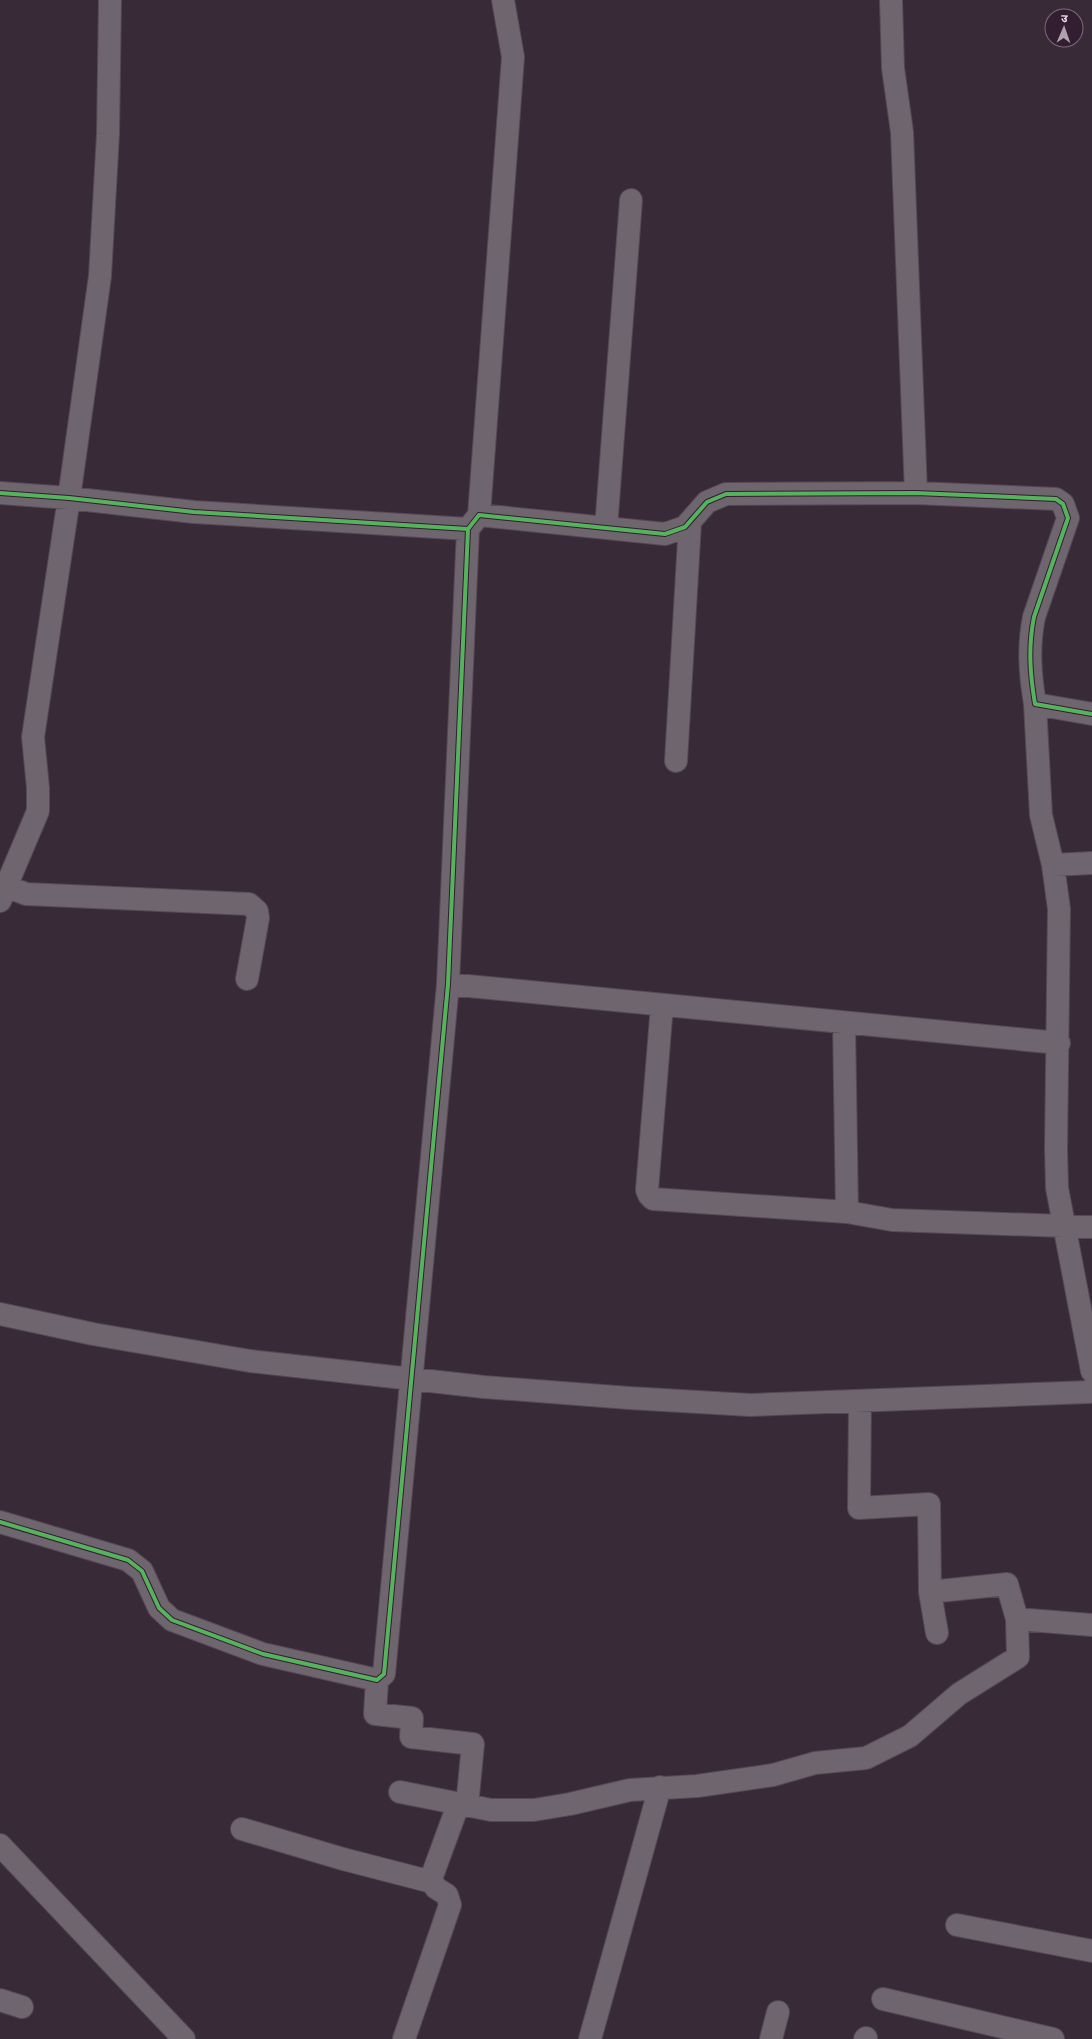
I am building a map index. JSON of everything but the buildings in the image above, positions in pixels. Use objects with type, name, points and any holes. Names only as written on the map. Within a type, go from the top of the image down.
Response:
[{"type":"street","points":[[110,0],[108,134],[100,276],[69,498],[33,737],[38,788],[38,811],[3,894],[249,904],[257,911],[258,918],[247,979]]},
{"type":"street","points":[[404,2039],[450,1905],[447,1895],[436,1888],[432,1882],[432,1876],[463,1805],[473,1744],[411,1737],[412,1718],[376,1714],[377,1680],[384,1674],[448,984],[474,522],[513,57],[503,0]]},
{"type":"street","points":[[891,0],[893,68],[902,132],[916,493]]},
{"type":"street","points":[[606,528],[631,200]]},
{"type":"street","points":[[0,492],[194,512],[606,528],[665,534],[680,530],[690,523],[707,502],[726,494],[916,493],[1056,499],[1063,504],[1068,518],[1034,617],[1031,631],[1030,672],[1035,704],[1041,815],[1053,865],[1060,909],[1059,1043],[1056,1149],[1057,1188],[1092,1372]]},
{"type":"street","points":[[676,762],[690,523]]},
{"type":"street","points":[[1035,704],[1092,714]]},
{"type":"street","points":[[1053,865],[1092,863]]},
{"type":"street","points":[[448,984],[1059,1043]]},
{"type":"street","points":[[662,1005],[647,1190],[649,1196],[654,1199],[848,1212],[892,1220],[1092,1226]]},
{"type":"street","points":[[844,1023],[848,1212]]},
{"type":"street","points":[[0,1314],[93,1334],[250,1361],[553,1392],[750,1405],[1089,1392],[1092,1389]]},
{"type":"street","points":[[860,1401],[859,1508],[929,1504],[930,1592],[937,1633]]},
{"type":"street","points":[[0,1522],[128,1560],[142,1571],[159,1608],[172,1620],[263,1654],[377,1680]]},
{"type":"street","points":[[400,1792],[491,1810],[534,1810],[570,1804],[630,1790],[660,1787],[697,1786],[773,1774],[815,1763],[866,1758],[910,1736],[959,1694],[1018,1657],[1017,1619],[1007,1584],[930,1592]]},
{"type":"street","points":[[1017,1619],[1092,1625]]},
{"type":"street","points":[[590,2039],[660,1787]]},
{"type":"street","points":[[242,1829],[351,1861],[432,1882]]},
{"type":"street","points":[[0,1845],[184,2039]]},
{"type":"street","points":[[957,1925],[1092,1951]]},
{"type":"street","points":[[883,1999],[1053,2039]]},
{"type":"street","points":[[0,2000],[22,2007]]},
{"type":"street","points":[[771,2039],[778,2012]]},
{"type":"cycle path","points":[[0,493],[69,498],[194,512],[468,529],[479,515],[665,534],[685,527],[707,502],[726,494],[916,493],[1056,499],[1063,504],[1068,518],[1034,617],[1032,628],[1030,660],[1035,704],[1092,714]]},
{"type":"cycle path","points":[[0,1522],[128,1560],[142,1571],[159,1608],[172,1620],[263,1654],[377,1680],[384,1674],[448,984],[468,529]]}]
